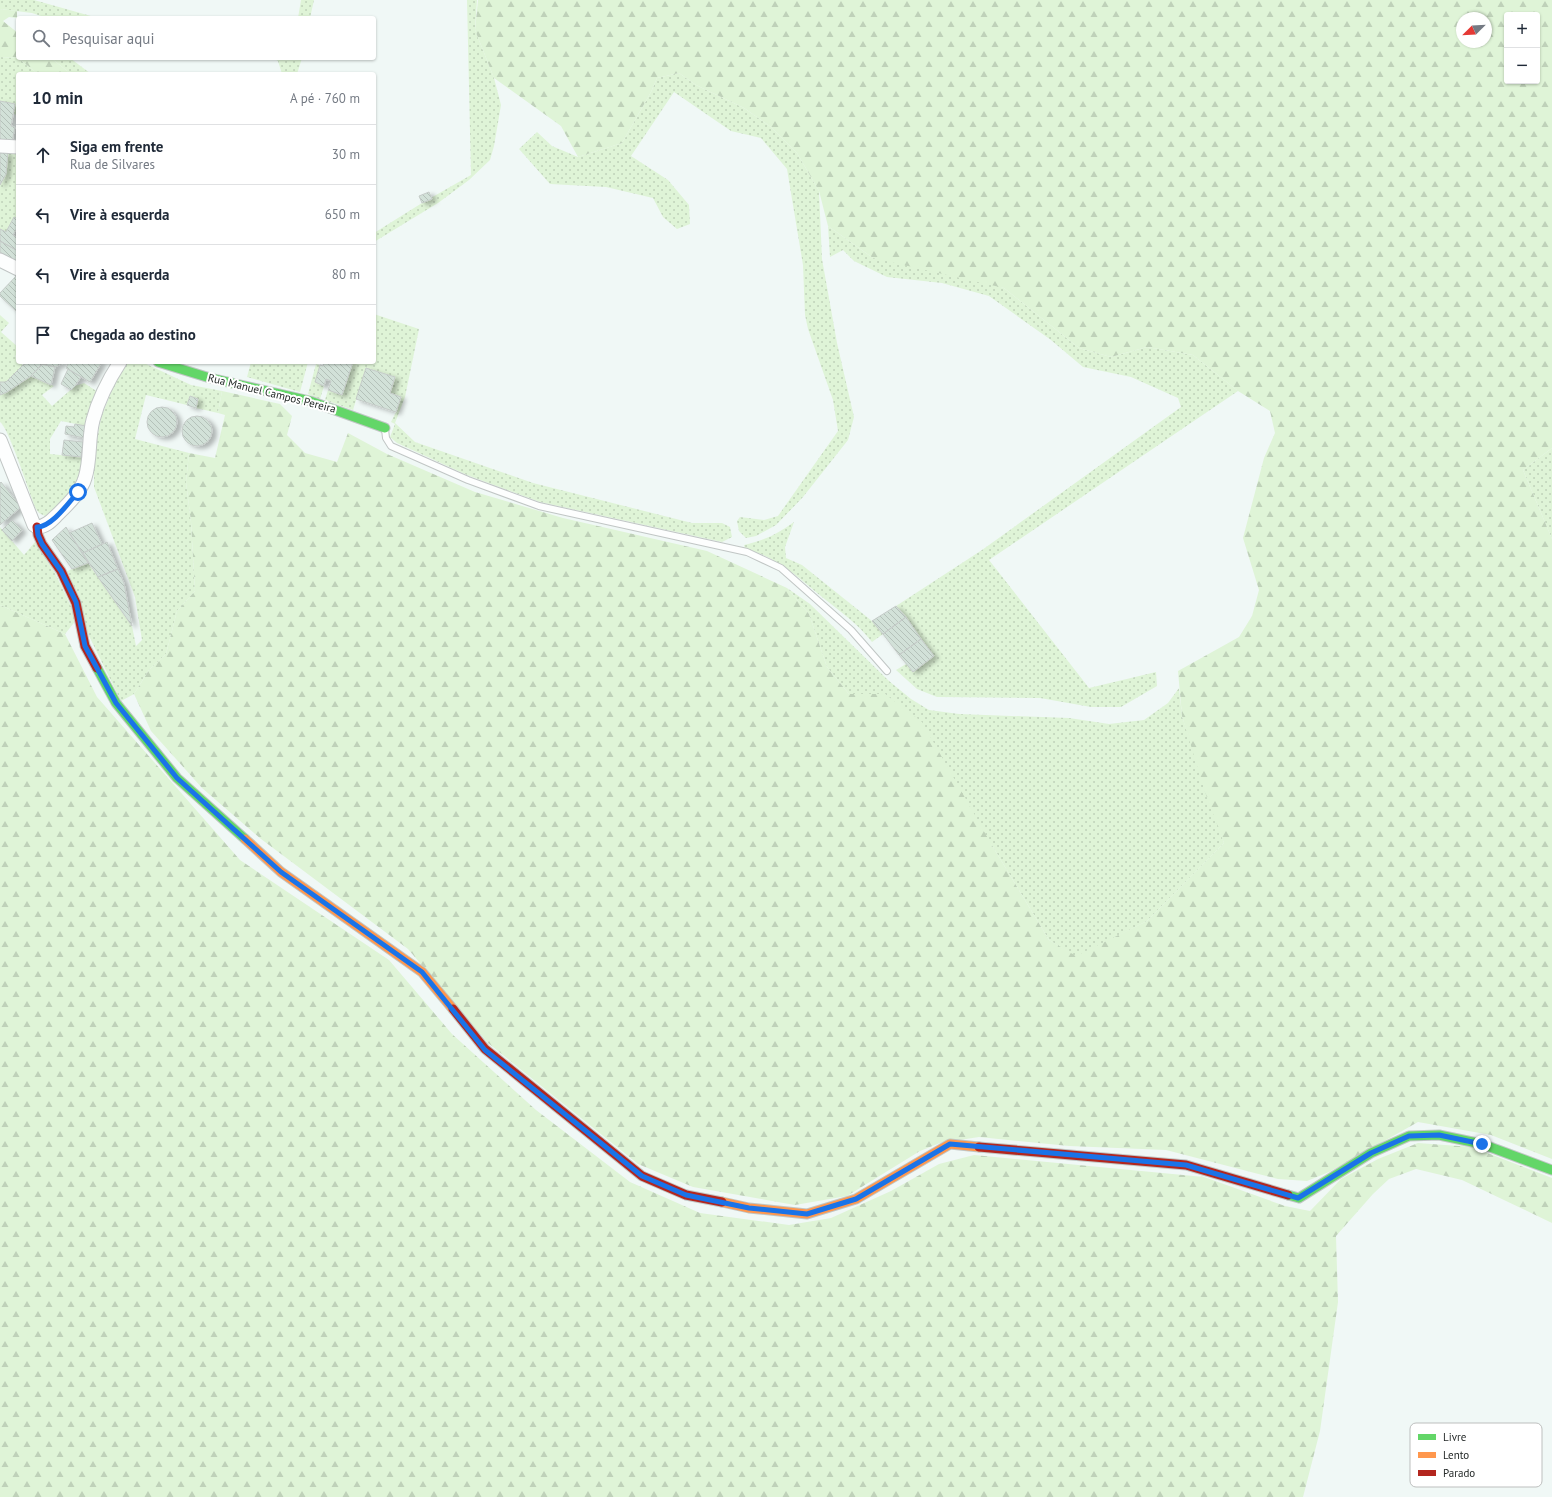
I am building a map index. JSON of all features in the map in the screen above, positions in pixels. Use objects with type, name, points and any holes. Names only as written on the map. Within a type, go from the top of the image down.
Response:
[{"type":"street","points":[[0,146],[16,147]]},
{"type":"street","points":[[0,260],[16,268]]},
{"type":"street","points":[[37,527],[44,526],[50,522],[78,492],[85,480],[93,419],[102,394],[119,364]]},
{"type":"street","name":"Rua Manuel Campos Pereira","points":[[165,364],[208,377],[301,399],[343,412],[385,428]]},
{"type":"street","points":[[0,440],[34,525],[37,527],[38,535],[42,544],[61,571],[76,602],[85,646],[116,703],[177,778],[281,872],[422,972],[485,1050],[642,1176],[686,1195],[749,1208],[807,1214],[856,1199],[950,1144],[1186,1165],[1298,1198],[1371,1153],[1409,1136],[1439,1135],[1482,1144],[1552,1170]]},
{"type":"lane","points":[[385,428],[386,438],[391,446],[468,480],[539,506],[747,552],[774,565],[780,568],[851,630],[887,671]]},
{"type":"green space","points":[[0,0],[34,0],[91,16],[41,16],[32,13],[0,9]]},
{"type":"green space","points":[[301,0],[314,0],[310,16],[298,16]]},
{"type":"green space","points":[[467,0],[477,0],[475,30],[494,78],[501,105],[490,160],[469,180],[438,203],[376,241],[376,232],[471,175]]},
{"type":"green space","points":[[478,0],[1552,0],[1552,448],[1523,470],[1552,539],[1552,1159],[1491,1135],[1418,1122],[1329,1172],[1307,1181],[1278,1179],[1166,1150],[1069,1146],[979,1137],[940,1143],[920,1151],[847,1196],[795,1205],[693,1187],[638,1164],[488,1043],[408,949],[261,839],[202,788],[151,731],[134,694],[149,670],[166,654],[177,611],[195,591],[191,522],[186,482],[189,453],[215,458],[225,415],[218,413],[222,391],[280,404],[292,416],[287,435],[305,453],[337,462],[348,433],[387,454],[475,492],[563,518],[707,551],[787,588],[809,614],[827,667],[849,694],[885,694],[922,722],[993,847],[1049,940],[1076,956],[1147,921],[1224,843],[1205,792],[1182,716],[1178,671],[1239,637],[1252,616],[1259,590],[1243,538],[1264,458],[1275,433],[1270,411],[1238,391],[1193,355],[1147,347],[1111,357],[1079,348],[1004,288],[873,258],[828,226],[819,191],[797,153],[771,127],[744,108],[696,85],[679,73],[657,78],[651,92],[622,143],[578,157],[561,126],[494,78],[475,30]]},
{"type":"green space","points":[[0,9],[17,11],[16,18],[9,17],[3,21],[16,31],[16,58],[0,57]]},
{"type":"green space","points":[[0,57],[16,58],[16,60],[20,60],[36,72],[16,72],[16,115],[13,114],[15,104],[0,101]]},
{"type":"green space","points":[[20,60],[54,60],[68,72],[36,72]]},
{"type":"green space","points":[[54,60],[73,60],[88,72],[68,72]]},
{"type":"green space","points":[[276,60],[301,60],[298,72],[281,72]]},
{"type":"green space","points":[[679,73],[696,85],[744,108],[771,127],[797,153],[819,191],[822,259],[837,343],[854,417],[848,440],[803,497],[776,525],[756,536],[746,538],[739,531],[737,521],[740,517],[764,520],[778,516],[838,431],[833,400],[808,329],[805,315],[803,265],[787,169],[761,138],[731,131],[674,92],[631,156],[668,180],[689,205],[690,224],[677,229],[663,217],[653,198],[606,187],[550,184],[519,149],[537,132],[552,146],[578,157],[622,143],[651,92],[657,78]]},
{"type":"green space","points":[[8,152],[16,152],[16,221],[6,232],[0,229],[0,185],[6,174]]},
{"type":"green space","points":[[828,226],[873,258],[924,263],[1004,288],[1079,348],[1111,357],[1147,347],[1193,355],[1238,391],[989,560],[1089,688],[1156,672],[1157,686],[1121,707],[1091,707],[1040,698],[937,697],[917,689],[896,670],[906,664],[913,672],[934,656],[896,606],[982,550],[1181,407],[1178,398],[1131,377],[1083,367],[1051,340],[989,296],[942,283],[887,277],[854,261],[843,250],[830,257]]},
{"type":"green space","points":[[0,315],[9,323],[1,332],[16,345],[16,364],[23,365],[6,382],[0,382]]},
{"type":"green space","points":[[376,315],[419,329],[405,397],[395,423],[415,442],[533,483],[692,523],[722,523],[730,527],[732,537],[722,542],[540,502],[467,475],[397,443],[390,437],[395,424],[391,422],[401,397],[390,393],[395,377],[366,368],[353,410],[325,400],[328,390],[342,395],[352,364],[376,364]]},
{"type":"green space","points":[[127,364],[146,364],[191,385],[222,391],[218,413],[196,408],[198,399],[190,396],[187,405],[146,395],[135,439],[189,453],[186,482],[191,522],[195,591],[177,611],[166,654],[149,670],[134,694],[121,701],[88,634],[67,571],[88,563],[132,626],[136,646],[142,640],[135,597],[94,487],[94,458],[101,417],[119,373]]},
{"type":"green space","points":[[250,364],[307,364],[300,392],[247,377]]},
{"type":"green space","points":[[316,364],[320,365],[315,382],[324,386],[320,399],[308,394]]},
{"type":"green space","points":[[31,376],[54,386],[42,395],[52,406],[75,386],[84,383],[98,392],[86,426],[61,421],[50,439],[50,454],[81,457],[82,470],[77,482],[67,496],[56,508],[45,516],[39,513],[36,509],[14,448],[9,436],[0,422],[0,395]]},
{"type":"green space","points":[[1552,448],[1552,539],[1523,470]]},
{"type":"green space","points":[[794,522],[785,547],[786,558],[802,565],[872,621],[883,634],[872,642],[861,629],[786,568],[767,557],[745,549],[744,545],[770,536]]},
{"type":"green space","points":[[0,527],[24,555],[35,542],[55,573],[77,619],[65,634],[0,605]]},
{"type":"green space","points":[[787,588],[810,604],[889,681],[911,699],[929,710],[959,714],[1069,718],[1109,724],[1144,720],[1168,703],[1179,688],[1182,716],[1224,843],[1147,921],[1076,957],[1049,940],[993,847],[885,694],[849,694],[827,667],[809,614]]},
{"type":"green space","points":[[0,605],[65,634],[97,697],[240,860],[389,960],[452,1034],[536,1110],[630,1182],[700,1213],[789,1225],[831,1218],[891,1191],[939,1164],[974,1155],[1204,1177],[1285,1206],[1310,1211],[1341,1179],[1378,1159],[1418,1143],[1472,1147],[1552,1178],[1552,1223],[1462,1180],[1416,1169],[1389,1179],[1373,1194],[1336,1236],[1338,1302],[1320,1431],[1303,1497],[0,1497]]},
{"type":"building","points":[[0,101],[15,104],[11,126],[15,127],[12,142],[0,140]]},
{"type":"building","points":[[8,152],[6,174],[0,185],[0,153]]},
{"type":"building","points":[[429,192],[432,199],[422,203],[419,196]]},
{"type":"building","points":[[14,217],[16,218],[16,230],[13,235],[16,237],[16,250],[0,241],[0,229],[6,232]]},
{"type":"building","points":[[0,241],[16,250],[16,262],[0,252]]},
{"type":"building","points":[[16,276],[16,311],[0,296],[0,293]]},
{"type":"building","points":[[42,364],[62,364],[55,367]]},
{"type":"building","points":[[42,364],[55,367],[51,385],[31,376]]},
{"type":"building","points":[[43,364],[31,376],[0,395],[0,382],[6,382],[23,365]]},
{"type":"building","points":[[68,364],[101,364],[90,382],[66,368]]},
{"type":"building","points":[[324,364],[352,364],[342,395],[328,390],[331,381],[326,379],[324,386],[315,382],[320,365],[323,366]]},
{"type":"building","points":[[366,368],[395,377],[390,393],[401,397],[396,412],[356,399]]},
{"type":"building","points":[[68,369],[81,377],[71,390],[61,384]]},
{"type":"building","points":[[190,396],[198,399],[196,408],[187,405]]},
{"type":"building","points":[[162,407],[173,411],[177,422],[173,433],[162,437],[151,433],[147,422],[151,411]]},
{"type":"building","points":[[197,416],[208,420],[212,431],[208,442],[197,446],[186,442],[182,431],[186,420]]},
{"type":"building","points":[[75,424],[86,426],[84,438],[65,434],[66,426],[74,427]]},
{"type":"building","points":[[64,440],[83,442],[81,457],[62,455]]},
{"type":"building","points":[[1,482],[21,507],[0,525],[0,483]]},
{"type":"building","points":[[12,520],[22,530],[12,541],[2,530]]},
{"type":"building","points":[[92,523],[102,544],[83,553],[69,533]]},
{"type":"building","points":[[66,527],[88,563],[72,569],[52,540]]},
{"type":"building","points":[[107,542],[118,569],[98,577],[83,553]]},
{"type":"building","points":[[118,569],[124,583],[132,626],[98,577]]},
{"type":"building","points":[[896,606],[906,617],[883,634],[872,621]]},
{"type":"building","points":[[906,617],[921,639],[899,655],[883,634]]},
{"type":"building","points":[[921,639],[934,656],[913,672],[899,655]]},
{"type":"traffic: fast","points":[[164,364],[210,378],[310,401],[385,428]]},
{"type":"traffic: fast","points":[[97,668],[116,703],[177,778],[245,839]]},
{"type":"traffic: fast","points":[[1288,1195],[1299,1198],[1371,1153],[1409,1136],[1439,1135],[1482,1144],[1552,1170]]},
{"type":"traffic: slow","points":[[245,839],[281,872],[422,972],[453,1009]]},
{"type":"traffic: slow","points":[[722,1202],[749,1208],[807,1214],[856,1199],[950,1144],[979,1147]]},
{"type":"traffic: jam","points":[[37,527],[38,535],[42,544],[61,571],[76,603],[85,646],[97,668]]},
{"type":"traffic: jam","points":[[453,1009],[485,1049],[642,1176],[686,1195],[722,1202]]},
{"type":"traffic: jam","points":[[979,1147],[1186,1165],[1288,1195]]},
{"type":"route","points":[[78,492],[50,522],[44,526],[37,527],[38,535],[42,544],[61,571],[76,602],[85,646],[116,703],[177,778],[281,872],[422,972],[485,1050],[642,1176],[686,1195],[749,1208],[807,1214],[856,1199],[950,1144],[1186,1165],[1298,1198],[1371,1153],[1409,1136],[1439,1135],[1482,1144]]}]
